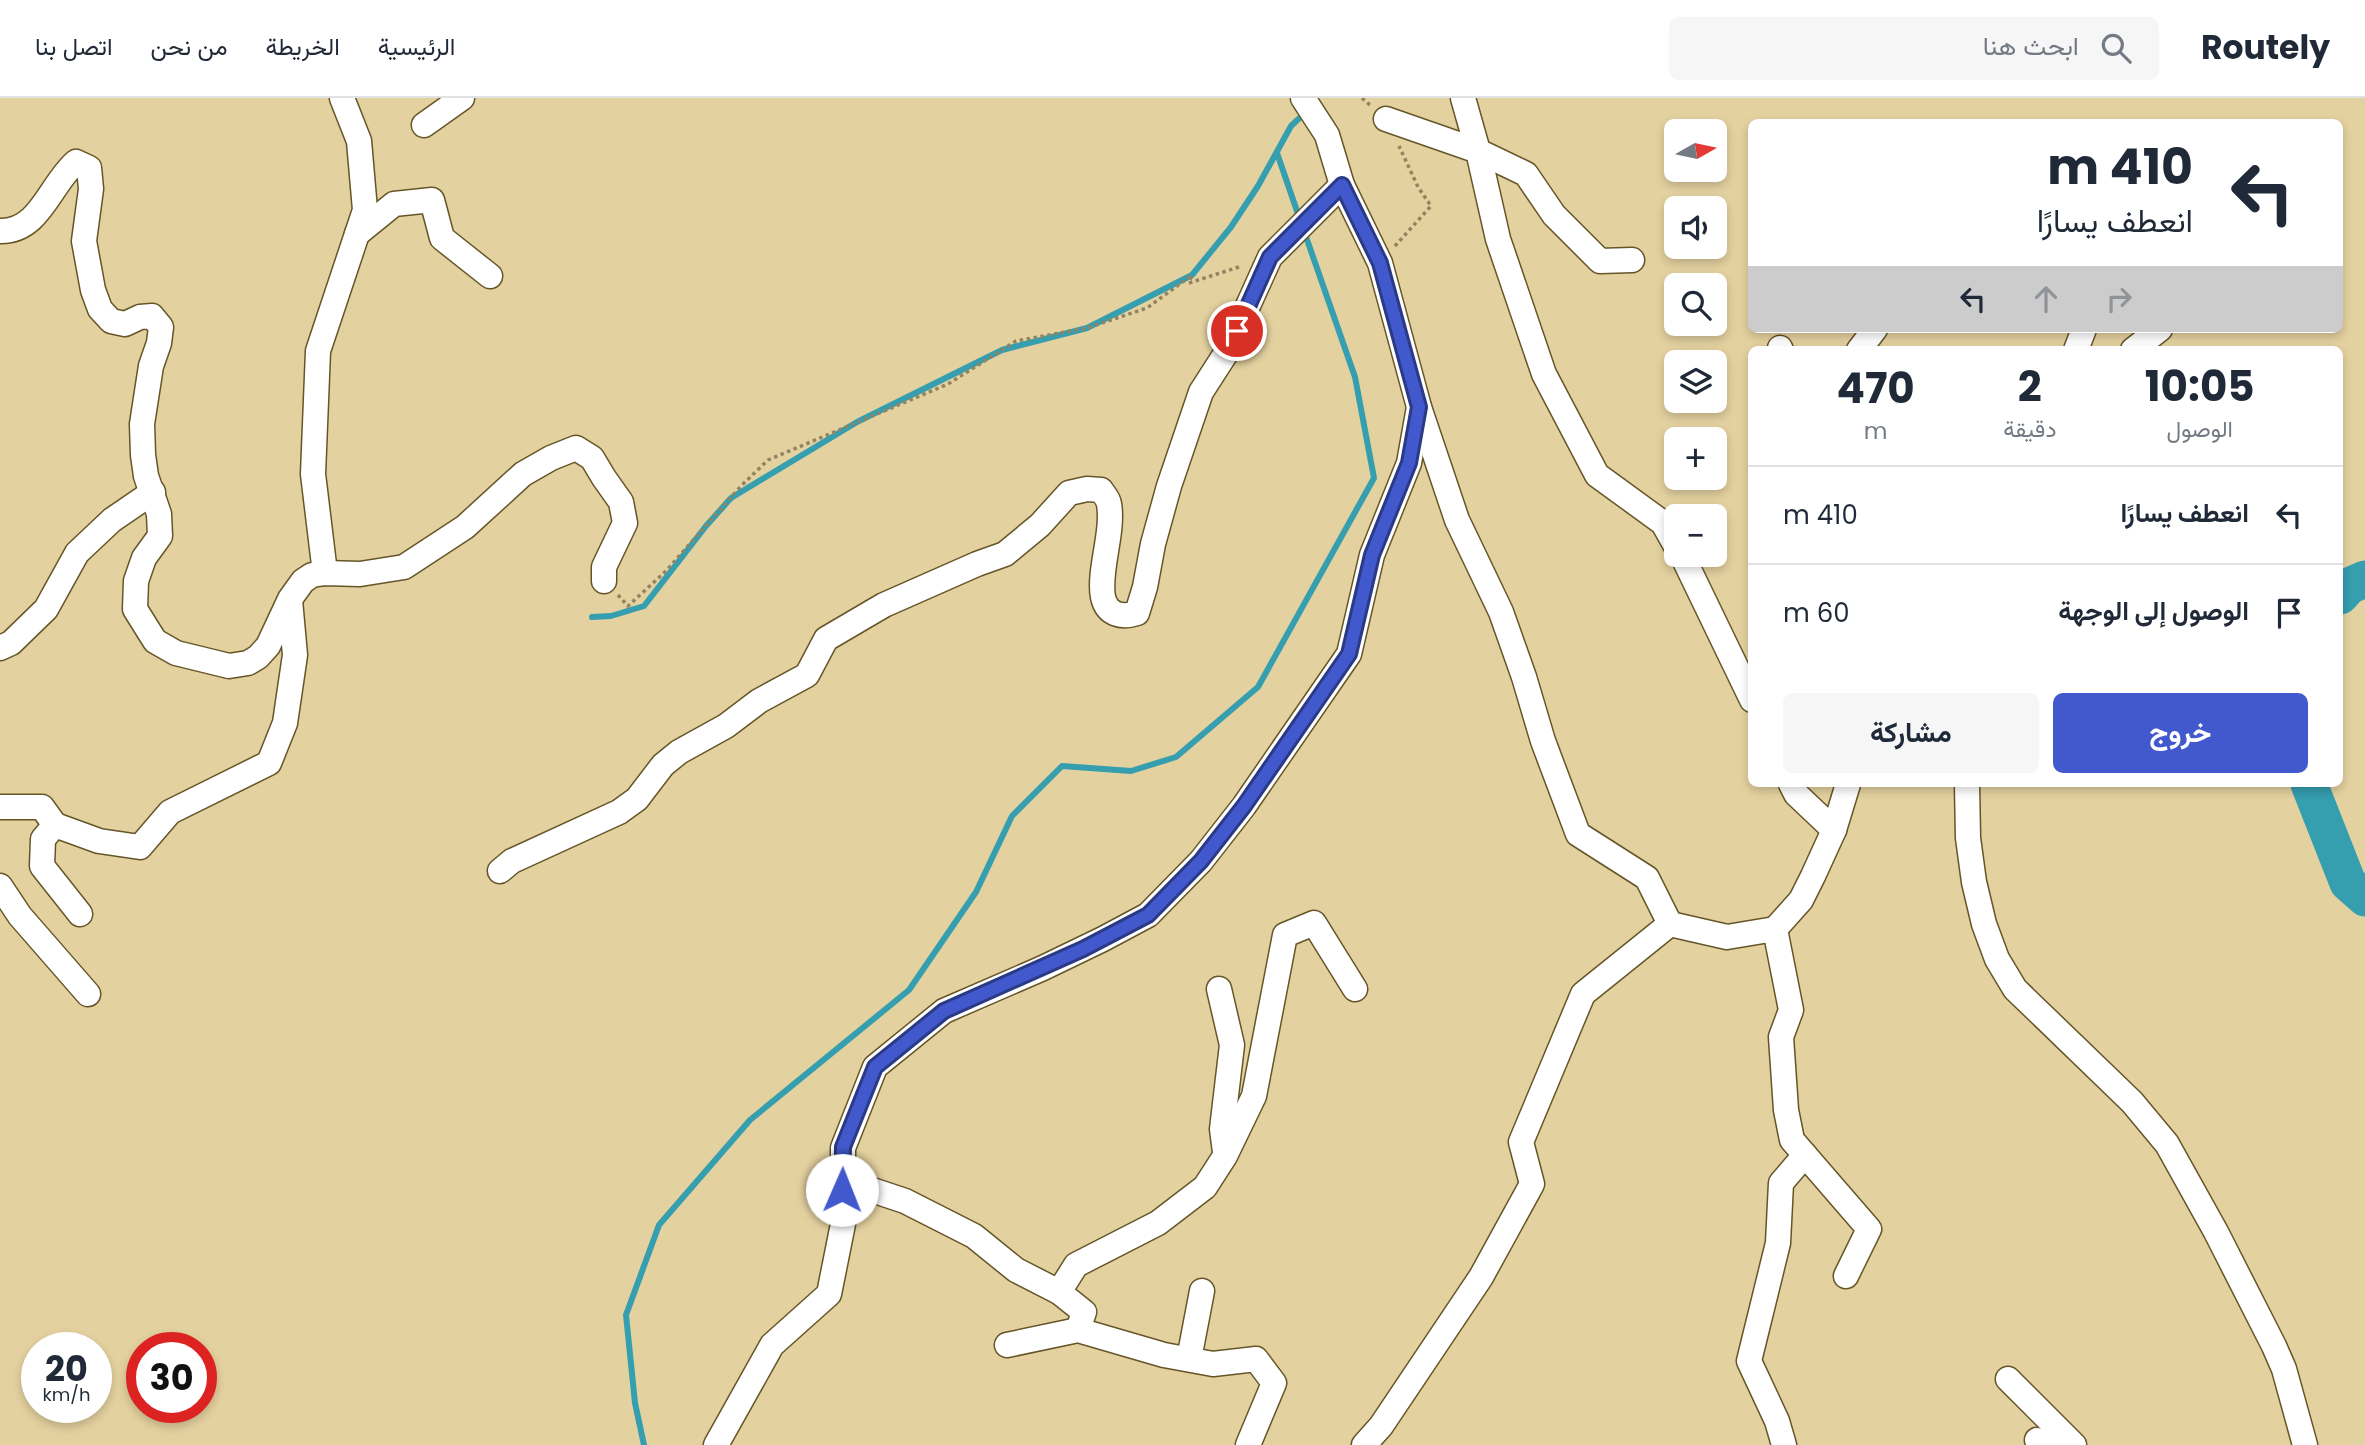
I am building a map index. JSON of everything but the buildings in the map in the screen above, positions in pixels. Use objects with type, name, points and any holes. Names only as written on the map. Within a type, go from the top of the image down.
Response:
[{"type":"street","points":[[325,573],[313,474],[318,351],[365,210],[359,141],[342,98]]},
{"type":"street","points":[[424,125],[462,98]]},
{"type":"street","points":[[1303,98],[1326,135],[1342,185],[1380,263],[1419,407],[1457,520],[1501,612],[1543,741],[1578,834],[1647,878],[1670,925]]},
{"type":"street","points":[[1464,98],[1498,239],[1544,374],[1597,475],[1664,525]]},
{"type":"street","points":[[1386,119],[1479,152],[1526,174],[1554,215],[1600,261],[1632,260]]},
{"type":"street","points":[[0,231],[12,231],[29,222],[44,205],[66,170],[76,162],[89,168],[91,189],[84,242],[93,290],[100,309],[111,321],[125,324],[140,317],[152,316],[161,327],[151,366],[142,424],[146,476],[159,514],[160,536],[144,558],[136,581],[135,609],[155,641],[176,653],[200,660],[229,666],[247,663],[258,657],[268,646],[290,599],[303,580],[325,573],[360,574],[404,567],[465,527],[523,474],[576,447],[592,458],[621,502],[625,523],[604,567],[604,581]]},
{"type":"street","points":[[500,871],[512,861],[620,813],[637,799],[663,765],[679,752],[726,726],[759,701],[807,675],[826,639],[884,605],[1006,554],[1040,525],[1069,493],[1087,489],[1101,490],[1109,500],[1110,519],[1103,598],[1110,611],[1125,617],[1137,613],[1169,486],[1200,392],[1228,350],[1270,257],[1342,185]]},
{"type":"street","points":[[356,234],[394,204],[432,200],[442,238],[490,276]]},
{"type":"street","points":[[2138,346],[2156,333]]},
{"type":"street","points":[[716,1445],[772,1345],[829,1294],[843,1224],[843,1147],[875,1067],[944,1011],[1055,962],[1148,915],[1201,861],[1244,806],[1349,654],[1372,555],[1409,463],[1419,407]]},
{"type":"street","points":[[0,648],[12,643],[46,610],[77,553],[112,520],[153,492]]},
{"type":"street","points":[[1688,567],[1748,692]]},
{"type":"street","points":[[0,807],[42,807],[55,825],[99,841],[140,847],[170,812],[269,764],[285,723],[295,655],[290,599]]},
{"type":"street","points":[[1792,787],[1796,794],[1834,830]]},
{"type":"street","points":[[1670,925],[1727,937],[1775,929],[1801,900],[1834,830],[1847,787]]},
{"type":"street","points":[[1967,787],[1968,838],[1974,882],[1984,924],[1997,959],[2015,989],[2132,1102],[2167,1144],[2216,1232],[2279,1357],[2305,1445]]},
{"type":"street","points":[[55,825],[43,839],[42,866],[80,914]]},
{"type":"street","points":[[0,886],[20,916],[88,994]]},
{"type":"street","points":[[1059,1292],[1076,1265],[1158,1223],[1205,1187],[1225,1156],[1254,1096],[1285,935],[1314,923],[1355,989]]},
{"type":"street","points":[[1364,1445],[1381,1426],[1480,1277],[1532,1184],[1521,1142],[1583,994],[1670,925]]},
{"type":"street","points":[[1775,929],[1791,1010],[1781,1037],[1786,1110],[1792,1140],[1869,1229],[1846,1276]]},
{"type":"street","points":[[1219,989],[1232,1045],[1222,1129],[1225,1156]]},
{"type":"street","points":[[1784,1445],[1777,1421],[1749,1361],[1778,1243],[1782,1183],[1805,1155]]},
{"type":"street","points":[[842,1190],[860,1186],[905,1201],[974,1236],[1016,1270],[1059,1292],[1084,1312],[1078,1330]]},
{"type":"street","points":[[1189,1359],[1202,1292]]},
{"type":"street","points":[[1007,1345],[1078,1330],[1164,1355],[1213,1364],[1256,1359],[1274,1383],[1248,1445]]},
{"type":"street","points":[[2008,1379],[2074,1445]]},
{"type":"path","points":[[1362,98],[1386,119],[1418,187],[1431,206],[1380,263]]},
{"type":"path","points":[[604,581],[628,606],[666,571],[741,485],[768,460],[947,384],[1016,341],[1087,328],[1147,308],[1192,275],[1189,283],[1270,257]]},
{"type":"waterway","points":[[592,617],[611,616],[644,606],[731,498],[857,422],[1002,350],[1087,328],[1192,275],[1231,227],[1258,186],[1291,126],[1307,111]]},
{"type":"waterway","points":[[1277,153],[1299,217]]},
{"type":"waterway","points":[[644,1445],[635,1403],[626,1315],[659,1225],[750,1120],[909,990],[976,892],[1012,816],[1062,766],[1131,771],[1176,757],[1258,687],[1374,478],[1355,377],[1304,231]]},
{"type":"waterway","points":[[2343,593],[2349,586],[2365,579]]},
{"type":"waterway","points":[[2310,787],[2348,883],[2365,898]]},
{"type":"route","points":[[842,1190],[843,1147],[875,1067],[944,1011],[1083,949],[1148,915],[1201,861],[1244,806],[1349,654],[1372,555],[1409,463],[1419,407],[1380,263],[1342,185],[1270,257],[1237,331]]}]
